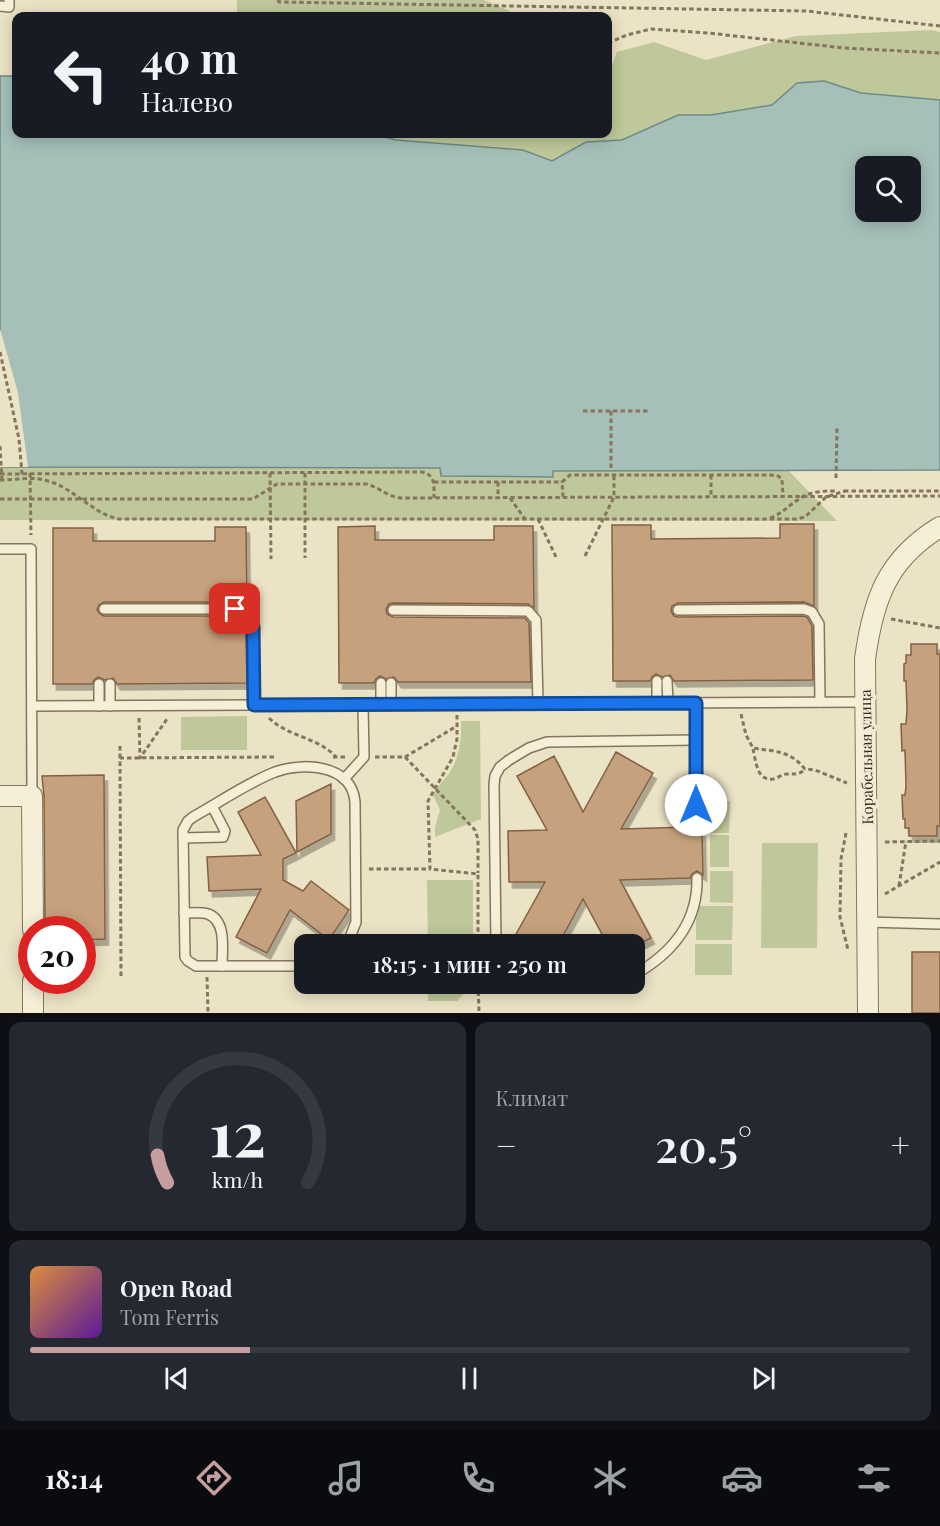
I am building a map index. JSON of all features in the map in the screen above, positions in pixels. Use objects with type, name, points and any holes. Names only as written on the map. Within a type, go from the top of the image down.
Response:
[{"type":"street","name":"Корабельная улица","points":[[868,1013],[865,659],[870,626],[881,590],[901,559],[922,539],[940,527]]},
{"type":"street","points":[[0,796],[32,796],[33,916]]},
{"type":"street","points":[[33,994],[33,1013]]},
{"type":"lane","points":[[0,6],[9,7],[9,0]]},
{"type":"lane","points":[[0,549],[31,549],[32,796]]},
{"type":"lane","points":[[104,609],[235,609],[242,611],[251,620],[253,627],[255,705]]},
{"type":"lane","points":[[678,610],[804,609],[812,612],[818,618],[819,624],[820,702]]},
{"type":"lane","points":[[393,610],[528,611],[536,620],[538,704]]},
{"type":"lane","points":[[657,681],[657,703]]},
{"type":"lane","points":[[668,681],[668,703]]},
{"type":"lane","points":[[386,682],[386,705]]},
{"type":"lane","points":[[99,684],[99,706]]},
{"type":"lane","points":[[110,684],[110,706]]},
{"type":"lane","points":[[32,706],[866,702]]},
{"type":"lane","points":[[696,703],[697,827]]},
{"type":"lane","points":[[344,779],[364,757],[363,705]]},
{"type":"lane","points":[[496,934],[494,785],[495,776],[500,767],[529,748],[555,741],[696,740]]},
{"type":"lane","points":[[294,966],[196,966],[188,961],[184,949],[183,830],[188,821],[268,775],[285,769],[329,769],[344,779],[354,795],[356,922],[352,934]]},
{"type":"lane","points":[[183,838],[223,837],[225,831],[212,806]]},
{"type":"lane","points":[[645,969],[658,961],[674,945],[687,925],[697,891],[697,878]]},
{"type":"lane","points":[[184,913],[207,913],[220,924],[222,966]]},
{"type":"lane","points":[[867,922],[940,924]]},
{"type":"path","points":[[278,1],[806,10],[940,26]]},
{"type":"path","points":[[612,41],[651,29],[844,48],[940,53]]},
{"type":"path","points":[[0,352],[13,405],[22,474]]},
{"type":"path","points":[[583,411],[650,411]]},
{"type":"path","points":[[611,411],[611,471]]},
{"type":"path","points":[[836,478],[837,428]]},
{"type":"path","points":[[0,447],[1,480],[46,480],[65,488],[107,515],[119,519],[800,519],[826,497],[845,491]]},
{"type":"path","points":[[1,474],[421,472],[429,475],[434,482],[434,498]]},
{"type":"path","points":[[30,473],[31,549]]},
{"type":"path","points":[[270,473],[271,558]]},
{"type":"path","points":[[305,473],[305,558]]},
{"type":"path","points":[[434,482],[562,482],[570,476],[614,475],[778,476],[783,484],[783,497]]},
{"type":"path","points":[[585,556],[614,497],[614,475]]},
{"type":"path","points":[[711,475],[711,497]]},
{"type":"path","points":[[498,482],[498,498]]},
{"type":"path","points":[[562,482],[563,498]]},
{"type":"path","points":[[0,499],[254,499],[277,484],[366,484],[393,497],[434,498],[940,496]]},
{"type":"path","points":[[766,519],[781,513],[802,497],[821,491],[940,491]]},
{"type":"path","points":[[510,498],[525,519]]},
{"type":"path","points":[[538,519],[556,557]]},
{"type":"path","points":[[887,629],[893,612]]},
{"type":"path","points":[[891,619],[940,628]]},
{"type":"path","points":[[740,703],[746,735],[753,748],[757,770],[766,778],[798,774],[805,769],[815,770],[847,783],[847,772]]},
{"type":"path","points":[[430,869],[428,801],[453,757],[457,704]]},
{"type":"path","points":[[255,705],[279,726],[320,744],[336,757]]},
{"type":"path","points":[[139,706],[140,758],[176,706]]},
{"type":"path","points":[[457,726],[405,757],[475,830],[478,839],[478,934]]},
{"type":"path","points":[[120,744],[120,758]]},
{"type":"path","points":[[753,748],[790,755],[798,760],[805,769]]},
{"type":"path","points":[[847,825],[841,860],[840,917],[848,955]]},
{"type":"path","points":[[885,833],[885,852]]},
{"type":"path","points":[[899,886],[906,841]]},
{"type":"path","points":[[885,842],[940,841]]},
{"type":"path","points":[[885,884],[885,894],[940,862]]},
{"type":"path","points":[[355,870],[430,869],[478,874]]},
{"type":"path","points":[[207,991],[208,1012]]},
{"type":"path","points":[[478,994],[478,1011]]},
{"type":"green space","points":[[237,0],[484,0],[512,12],[237,12]]},
{"type":"green space","points":[[932,30],[940,32],[940,100],[861,93],[824,81],[797,83],[772,105],[711,115],[678,115],[622,140],[586,142],[552,161],[523,150],[388,138],[612,138],[612,65],[617,52],[654,42],[706,60],[796,36]]},
{"type":"green space","points":[[0,467],[441,468],[441,476],[552,477],[553,471],[788,470],[837,521],[0,520]]},
{"type":"green space","points":[[247,716],[247,750],[181,750],[181,717]]},
{"type":"green space","points":[[461,721],[480,721],[481,819],[435,837],[435,827],[440,810],[433,795],[451,770],[457,757]]},
{"type":"green space","points":[[711,801],[730,801],[729,833],[710,833]]},
{"type":"green space","points":[[710,835],[729,835],[729,867],[710,867]]},
{"type":"green space","points":[[762,843],[818,843],[817,948],[761,948]]},
{"type":"green space","points":[[710,871],[733,871],[733,903],[710,902]]},
{"type":"green space","points":[[427,880],[473,880],[473,934],[428,934]]},
{"type":"green space","points":[[696,906],[733,906],[732,940],[696,940]]},
{"type":"green space","points":[[695,944],[732,944],[732,975],[695,975]]},
{"type":"green space","points":[[428,994],[464,994],[457,1001],[428,1001]]},
{"type":"water","points":[[0,76],[12,76],[12,138],[388,138],[523,150],[552,161],[586,142],[622,140],[678,115],[711,115],[772,105],[797,83],[824,81],[861,93],[940,100],[940,470],[553,471],[553,477],[441,476],[440,468],[0,467]]},
{"type":"pier","points":[[0,329],[18,393],[28,467],[0,467]]},
{"type":"building","points":[[780,524],[814,524],[814,606],[804,602],[678,603],[672,606],[671,611],[674,616],[678,617],[807,617],[812,626],[813,680],[674,681],[670,675],[662,677],[656,674],[650,681],[613,681],[612,525],[651,525],[651,539],[780,538]]},
{"type":"building","points":[[375,526],[375,540],[494,540],[494,526],[533,526],[534,608],[528,604],[393,603],[389,604],[386,609],[387,614],[393,617],[525,618],[529,623],[531,682],[398,682],[394,677],[386,679],[380,676],[374,683],[339,683],[338,527]]},
{"type":"building","points":[[215,527],[246,527],[247,606],[235,602],[104,602],[97,610],[104,616],[234,616],[239,618],[246,628],[247,683],[117,684],[113,678],[105,680],[98,677],[92,684],[53,684],[53,528],[93,528],[93,541],[215,541]]},
{"type":"building","points":[[911,644],[937,644],[937,654],[940,654],[940,826],[937,826],[937,836],[909,836],[909,828],[905,828],[905,819],[903,819],[902,795],[905,795],[906,786],[905,750],[902,751],[901,724],[906,724],[904,664],[906,655],[911,655]]},
{"type":"building","points":[[616,752],[653,773],[621,829],[690,827],[694,833],[702,831],[703,875],[697,871],[690,878],[620,880],[651,938],[645,941],[645,934],[602,934],[583,899],[564,934],[516,934],[545,882],[509,882],[508,831],[547,830],[517,776],[554,756],[583,812]]},
{"type":"building","points":[[104,775],[105,939],[96,939],[96,916],[45,916],[42,776]]},
{"type":"building","points":[[331,784],[331,834],[297,852],[296,801]]},
{"type":"building","points":[[265,797],[296,853],[283,859],[283,880],[303,891],[311,881],[349,910],[333,934],[321,934],[290,910],[267,953],[236,937],[261,889],[209,891],[207,857],[261,855],[238,812]]},
{"type":"building","points":[[912,952],[940,952],[940,1013],[912,1013]]},
{"type":"route","points":[[235,609],[247,614],[253,627],[254,705],[696,703],[696,805]]}]
